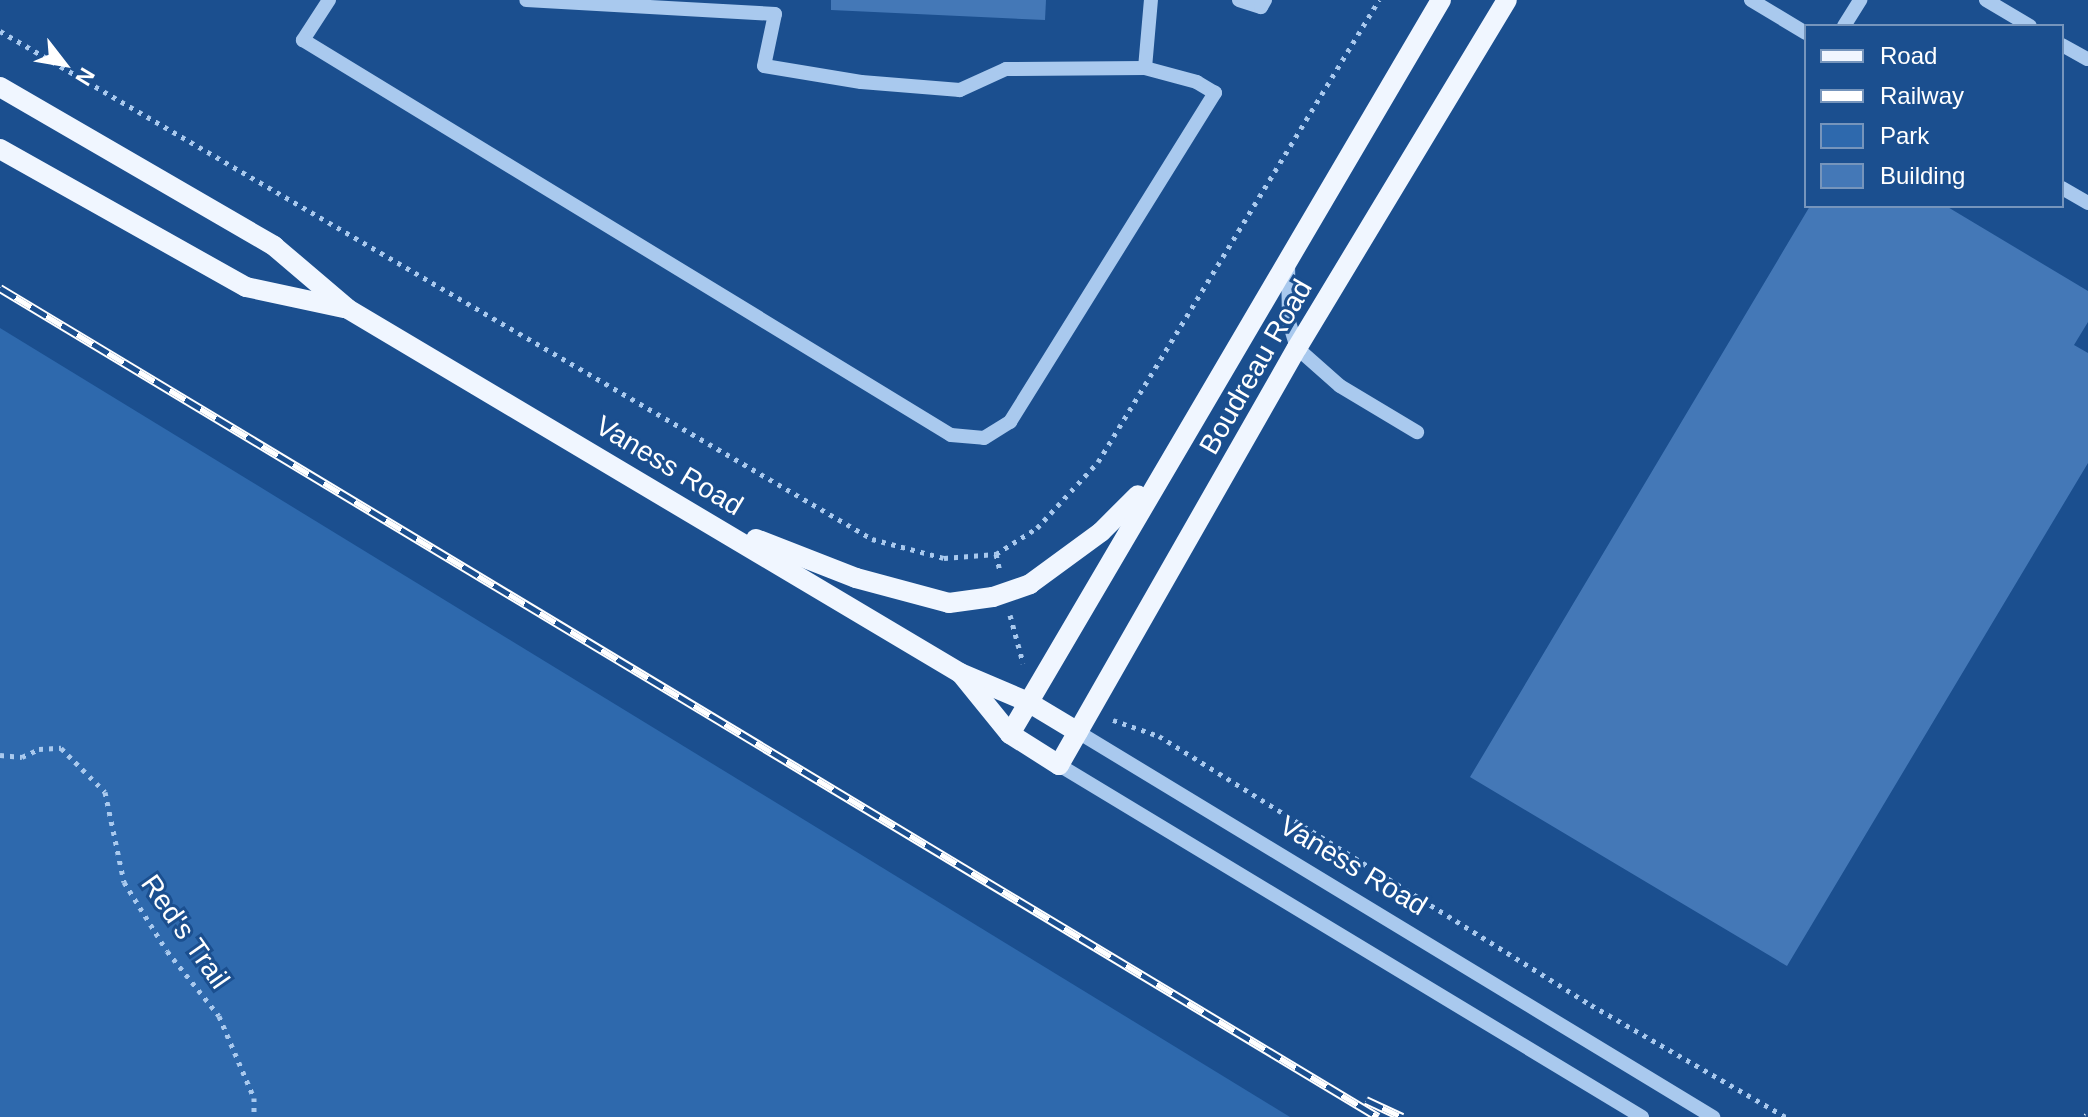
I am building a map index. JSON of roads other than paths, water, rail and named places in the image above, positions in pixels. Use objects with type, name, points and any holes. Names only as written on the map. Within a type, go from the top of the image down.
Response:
[{"type":"main road","name":"Boudreau Road","points":[[1010,734],[1160,472],[1441,0]]},
{"type":"main road","name":"Boudreau Road","points":[[1059,765],[1297,348],[1507,0]]},
{"type":"main road","name":"Vaness Road","points":[[0,87],[274,246],[348,309],[960,673],[1028,702],[1078,732]]},
{"type":"main road","name":"Vaness Road","points":[[0,149],[246,287],[348,309]]},
{"type":"main road","points":[[703,519],[856,578],[949,603],[993,597],[1030,584],[1101,532],[1160,472]]},
{"type":"main road","name":"Vaness Road","points":[[960,673],[1010,734],[1059,765]]},
{"type":"street","points":[[329,0],[303,40],[951,435],[984,438],[1010,422],[1215,93],[1197,82],[1145,68],[1006,69],[960,90],[861,82],[764,66],[775,14],[526,0]]},
{"type":"street","points":[[1145,68],[1151,0]]},
{"type":"street","points":[[1239,0],[1261,7],[1265,0]]},
{"type":"street","points":[[1751,0],[1804,32]]},
{"type":"street","points":[[1845,24],[1860,0]]},
{"type":"street","points":[[1986,0],[2027,24]]},
{"type":"street","points":[[2064,46],[2087,59]]},
{"type":"street","points":[[2064,189],[2088,203]]},
{"type":"street","points":[[1288,258],[1289,322],[1297,348],[1340,386],[1417,432]]},
{"type":"street","name":"Vaness Road","points":[[1078,732],[1713,1117]]},
{"type":"street","name":"Vaness Road","points":[[1059,765],[1642,1117]]},
{"type":"railway","points":[[0,288],[1378,1117]]},
{"type":"railway","points":[[1366,1100],[1402,1117]]}]
